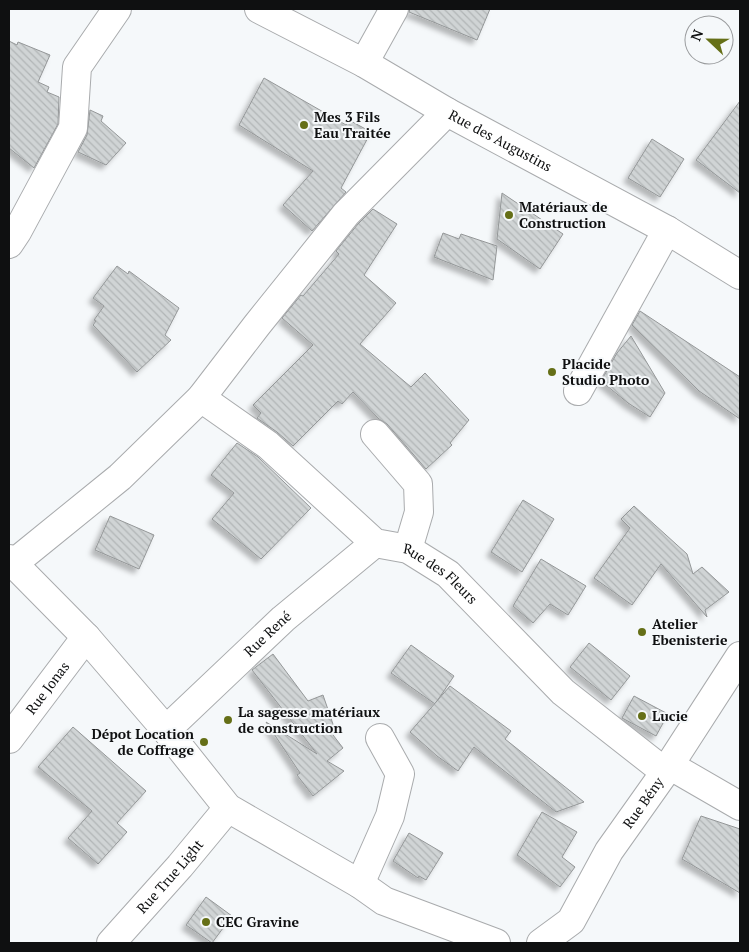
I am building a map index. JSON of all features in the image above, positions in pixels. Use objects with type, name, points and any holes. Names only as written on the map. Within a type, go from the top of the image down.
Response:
[{"type":"street","points":[[9,244],[73,128],[77,67],[117,9]]},
{"type":"street","name":"Rue des Augustins","points":[[260,9],[364,63],[447,112],[667,230],[740,275]]},
{"type":"street","points":[[364,63],[394,9]]},
{"type":"street","points":[[447,112],[346,214],[201,398],[120,477],[11,561],[86,637],[166,730],[228,808],[360,884],[384,901],[496,943]]},
{"type":"street","points":[[578,391],[667,230]]},
{"type":"street","points":[[201,398],[268,445],[375,543]]},
{"type":"street","points":[[375,434],[418,484],[419,512],[408,549]]},
{"type":"street","name":"Rue des Fleurs","points":[[375,543],[408,549],[448,574],[563,692],[667,768],[740,806]]},
{"type":"street","name":"Rue René","points":[[166,730],[283,619],[375,543]]},
{"type":"street","name":"Rue Jonas","points":[[9,739],[86,637]]},
{"type":"street","name":"Rue Bény","points":[[541,943],[571,921],[609,851],[667,768],[740,656]]},
{"type":"street","points":[[360,884],[390,816],[400,774],[380,738]]},
{"type":"street","name":"Rue True Light","points":[[111,943],[180,866],[228,808]]},
{"type":"building","points":[[410,9],[490,9],[477,40],[409,12]]},
{"type":"building","points":[[9,41],[17,45],[18,42],[50,55],[38,82],[49,87],[47,92],[59,97],[58,124],[34,168],[9,148]]},
{"type":"building","points":[[264,78],[346,125],[349,120],[371,132],[341,188],[346,192],[312,231],[283,205],[313,171],[239,125]]},
{"type":"building","points":[[740,101],[740,193],[696,160]]},
{"type":"building","points":[[90,110],[103,116],[101,121],[126,143],[106,165],[78,152],[87,135]]},
{"type":"building","points":[[652,139],[684,159],[660,197],[628,178]]},
{"type":"building","points":[[502,193],[563,234],[540,269],[497,239]]},
{"type":"building","points":[[373,209],[397,224],[364,275],[396,303],[360,344],[411,387],[425,373],[469,420],[450,443],[452,445],[426,469],[387,424],[379,419],[353,392],[342,404],[338,401],[293,446],[257,418],[261,413],[253,405],[313,345],[282,318],[339,254],[336,251]]},
{"type":"building","points":[[443,233],[459,239],[461,234],[497,246],[493,280],[434,257]]},
{"type":"building","points":[[117,266],[128,274],[129,271],[179,308],[165,335],[171,340],[137,372],[93,325],[96,321],[94,320],[104,306],[93,298]]},
{"type":"building","points":[[640,311],[740,377],[740,419],[699,391],[632,325]]},
{"type":"building","points":[[631,336],[665,393],[650,417],[628,403],[601,381],[617,353]]},
{"type":"building","points":[[237,443],[258,457],[311,508],[261,559],[212,519],[234,493],[211,475]]},
{"type":"building","points":[[523,500],[554,519],[522,572],[491,552]]},
{"type":"building","points":[[634,506],[687,554],[693,574],[702,567],[729,592],[705,610],[707,617],[661,564],[632,605],[594,578],[630,528],[621,519]]},
{"type":"building","points":[[110,516],[154,535],[139,569],[95,550]]},
{"type":"building","points":[[541,559],[586,586],[568,615],[550,604],[533,623],[513,606]]},
{"type":"building","points":[[589,643],[630,676],[611,700],[570,667]]},
{"type":"building","points":[[411,645],[454,676],[435,704],[391,673]]},
{"type":"building","points":[[273,654],[308,701],[323,695],[336,733],[333,735],[343,748],[327,761],[344,771],[313,796],[297,775],[300,773],[266,722],[317,754],[252,670]]},
{"type":"building","points":[[450,686],[511,731],[505,739],[584,802],[556,812],[474,747],[458,771],[437,756],[410,732]]},
{"type":"building","points":[[634,696],[668,714],[656,736],[622,718]]},
{"type":"building","points":[[73,727],[146,791],[117,823],[127,832],[98,864],[68,838],[92,811],[38,767]]},
{"type":"building","points":[[542,812],[577,832],[562,857],[575,867],[560,887],[517,855]]},
{"type":"building","points":[[701,816],[740,829],[740,893],[682,859]]},
{"type":"building","points":[[409,833],[443,853],[426,880],[419,876],[418,878],[393,861]]},
{"type":"building","points":[[206,897],[232,916],[212,943],[186,925]]},
{"type":"place","name":"Mes 3 Fils Eau Traitée","points":[[304,125]]},
{"type":"place","name":"Matériaux de Construction","points":[[509,215]]},
{"type":"place","name":"Placide Studio Photo","points":[[552,372]]},
{"type":"place","name":"Atelier Ebenisterie","points":[[642,632]]},
{"type":"place","name":"Lucie","points":[[642,716]]},
{"type":"place","name":"La sagesse matériaux de construction","points":[[228,720]]},
{"type":"place","name":"Dépot Location de Coffrage","points":[[204,742]]},
{"type":"place","name":"CEC Gravine","points":[[206,922]]}]
